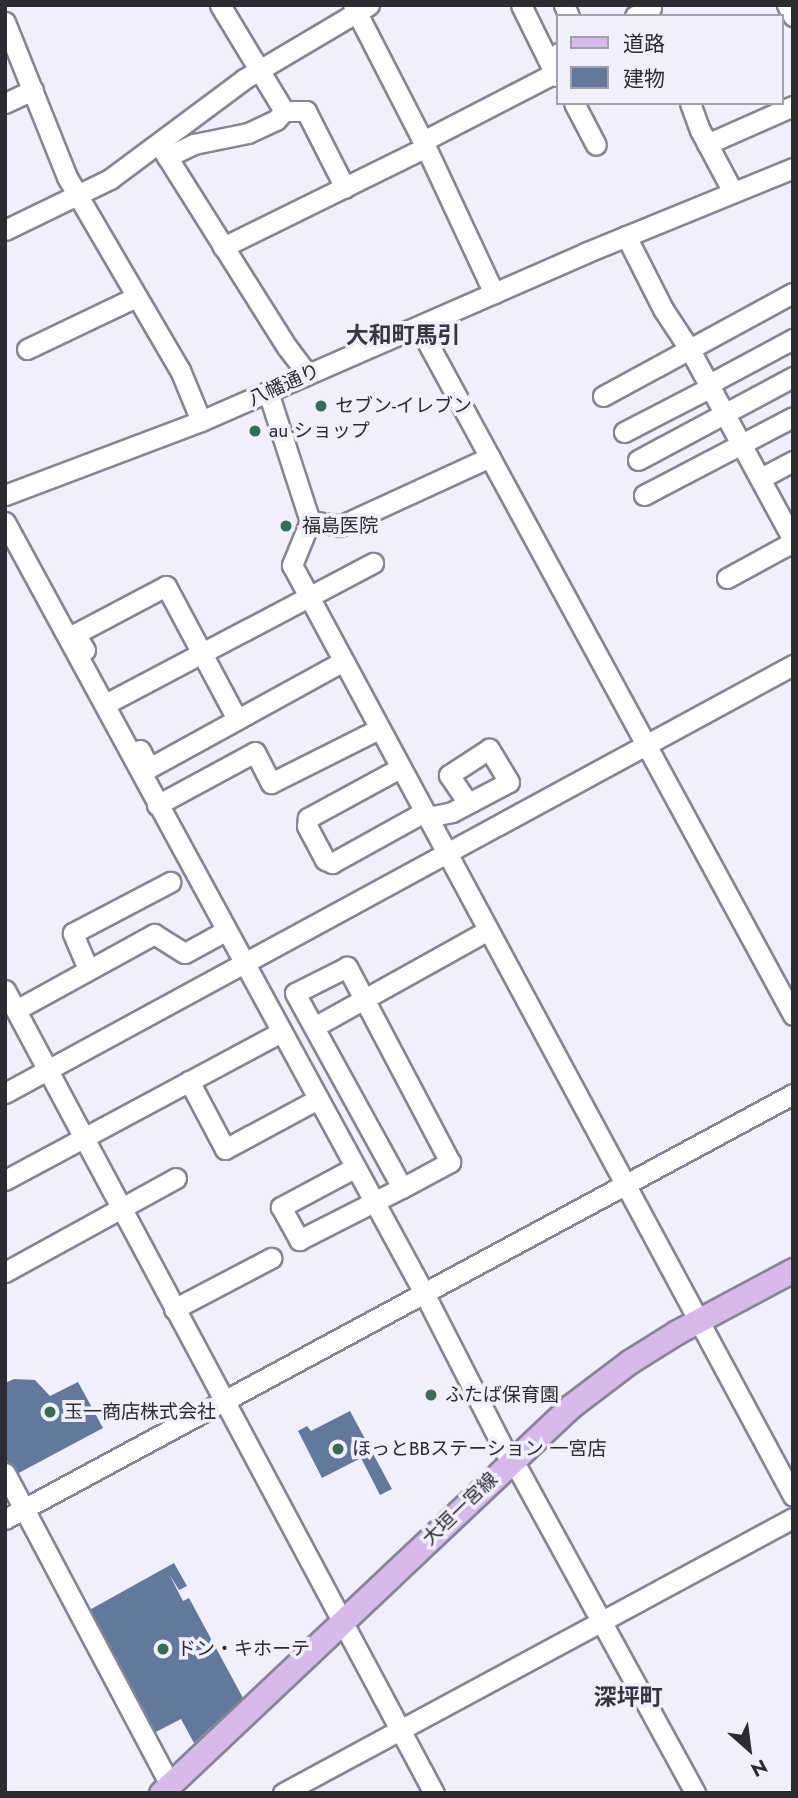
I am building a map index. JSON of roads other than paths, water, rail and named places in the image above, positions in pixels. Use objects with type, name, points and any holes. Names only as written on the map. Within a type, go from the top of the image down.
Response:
[{"type":"main road","name":"大垣一宮線","points":[[170,1790],[515,1466],[701,1328],[793,1270]]},
{"type":"main road","name":"大垣一宮線","points":[[701,1328],[793,1286]]},
{"type":"street","points":[[223,247],[345,188],[551,75],[556,67],[521,5]]},
{"type":"street","points":[[787,5],[793,16]]},
{"type":"street","points":[[223,6],[284,111]]},
{"type":"street","points":[[5,230],[110,180],[163,150],[259,69],[360,8],[494,293]]},
{"type":"street","points":[[5,22],[51,142],[76,195],[180,370],[201,421]]},
{"type":"street","points":[[5,103],[33,90]]},
{"type":"street","points":[[575,105],[596,145]]},
{"type":"street","points":[[691,105],[707,144],[733,192]]},
{"type":"street","points":[[707,144],[793,106]]},
{"type":"street","points":[[163,150],[248,133],[276,120],[284,111],[306,111],[345,188]]},
{"type":"street","points":[[163,150],[307,374]]},
{"type":"street","name":"八幡通り","points":[[6,494],[201,421],[626,236],[793,168]]},
{"type":"street","points":[[626,236],[663,309],[690,350],[761,478],[785,504],[793,541],[727,578]]},
{"type":"street","points":[[603,396],[791,297]]},
{"type":"street","points":[[27,349],[136,298]]},
{"type":"street","points":[[419,327],[793,1015]]},
{"type":"street","points":[[624,432],[793,340]]},
{"type":"street","points":[[638,460],[793,377]]},
{"type":"street","points":[[268,392],[310,521],[292,565],[793,1496]]},
{"type":"street","points":[[644,495],[793,417]]},
{"type":"street","points":[[310,521],[340,526],[490,457]]},
{"type":"street","points":[[761,478],[793,461]]},
{"type":"street","points":[[5,523],[121,732],[225,932],[695,1793]]},
{"type":"street","points":[[113,700],[373,564]]},
{"type":"street","points":[[237,719],[166,586],[75,634],[149,768],[342,662]]},
{"type":"street","points":[[449,859],[646,745],[793,665]]},
{"type":"street","points":[[157,805],[255,752],[271,783],[379,729]]},
{"type":"street","points":[[400,768],[308,818],[307,826],[326,860],[332,863],[425,814],[452,812],[468,803]]},
{"type":"street","points":[[5,1093],[244,965],[449,859],[529,822]]},
{"type":"street","points":[[88,969],[73,933],[170,882]]},
{"type":"street","points":[[314,1027],[488,930]]},
{"type":"street","points":[[16,1010],[154,934],[185,953],[225,932]]},
{"type":"street","points":[[354,1168],[281,1207],[299,1240],[372,1203],[401,1188],[450,1162],[347,967],[295,992],[401,1188]]},
{"type":"street","points":[[5,990],[82,1139],[435,1793]]},
{"type":"street","points":[[5,1180],[281,1032]]},
{"type":"street","points":[[188,1081],[225,1149],[318,1099]]},
{"type":"street","points":[[5,1519],[793,1094]]},
{"type":"street","points":[[5,1272],[121,1211],[176,1178]]},
{"type":"street","points":[[174,1309],[271,1258]]},
{"type":"street","points":[[5,1473],[170,1790]]},
{"type":"street","points":[[284,1793],[793,1518]]},
{"type":"place","name":"セブン-イレブン","points":[[321,406]]},
{"type":"place","name":"au ショップ","points":[[255,431]]},
{"type":"place","name":"福島医院","points":[[286,526]]},
{"type":"place","name":"ふたば保育園","points":[[431,1395]]},
{"type":"place","name":"玉一商店株式会社","points":[[50,1412]]},
{"type":"place","name":"ほっとBBステーション 一宮店","points":[[338,1449]]},
{"type":"place","name":"ドン・キホーテ","points":[[163,1649]]},
{"type":"district","name":"大和町馬引","points":[[403,335]]},
{"type":"district","name":"深坪町","points":[[628,1697]]}]
